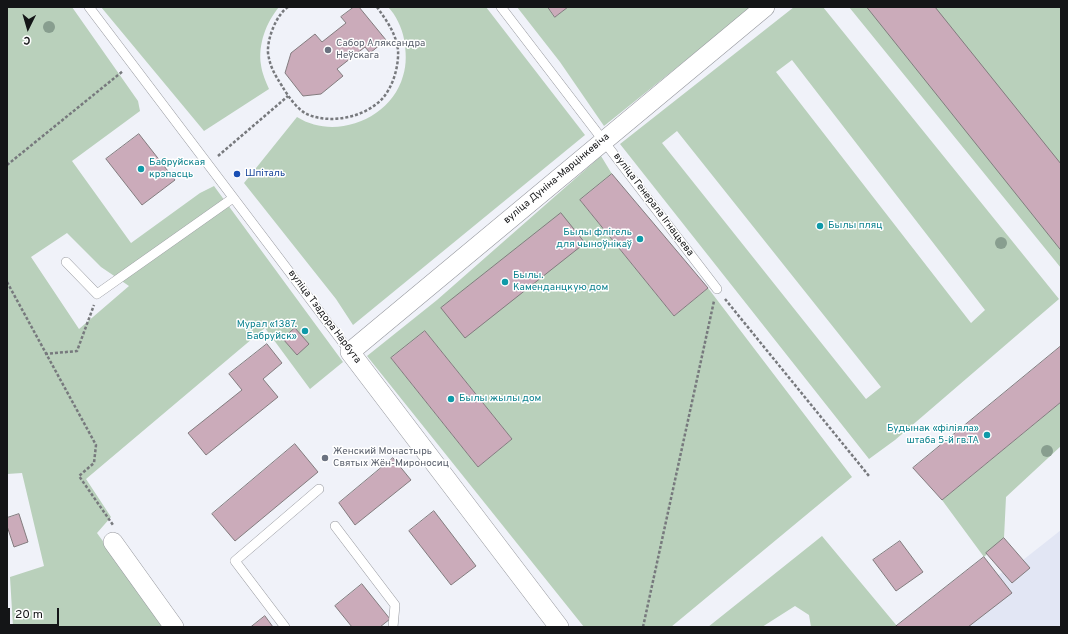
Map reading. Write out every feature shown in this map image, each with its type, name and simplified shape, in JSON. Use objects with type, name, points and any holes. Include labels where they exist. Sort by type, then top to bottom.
[{"type":"street","name":"вуліца Дуніна-Марцінкевіча","points":[[350,352],[765,7]]},
{"type":"street","name":"вуліца Тэадора Нарбута","points":[[350,352],[559,627]]},
{"type":"street","points":[[113,542],[174,627]]},
{"type":"lane","name":"вуліца Тэадора Нарбута","points":[[89,7],[350,352]]},
{"type":"lane","name":"вуліца Генерала Ігнацьева","points":[[501,7],[717,289]]},
{"type":"lane","points":[[66,262],[98,294],[234,198]]},
{"type":"lane","points":[[285,627],[235,561],[319,489]]},
{"type":"lane","points":[[336,526],[395,605],[393,627]]},
{"type":"path","points":[[288,7],[274,25],[268,49],[270,67],[288,96],[307,115],[328,120],[359,114],[382,98],[396,74],[398,50],[392,28],[376,7]]},
{"type":"path","points":[[7,165],[132,63]]},
{"type":"path","points":[[208,164],[288,96]]},
{"type":"path","points":[[7,282],[96,445],[94,463],[79,476],[115,528],[107,533],[113,542]]},
{"type":"path","points":[[717,289],[869,476]]},
{"type":"path","points":[[643,627],[717,289]]},
{"type":"path","points":[[45,354],[77,351],[98,294]]},
{"type":"shaded area","points":[[1061,530],[1061,627],[895,627],[984,557],[998,575],[1023,560]]},
{"type":"green space","points":[[7,7],[72,7],[138,101],[140,111],[72,161],[131,243],[200,193],[214,186],[343,362],[310,389],[265,328],[86,479],[111,517],[97,533],[165,627],[13,627],[10,577],[44,566],[22,473],[7,474]],"holes":[[[67,233],[101,267],[129,286],[79,329],[31,257]]]},
{"type":"green space","points":[[101,7],[279,7],[270,20],[264,34],[260,57],[264,77],[269,89],[204,131]]},
{"type":"green space","points":[[388,7],[486,7],[585,135],[353,325],[336,299],[244,183],[297,117],[312,124],[328,127],[344,126],[360,122],[387,104],[397,91],[403,76],[406,58],[402,30]]},
{"type":"green space","points":[[517,7],[548,7],[555,17],[568,7],[752,7],[604,126],[560,62]]},
{"type":"green space","points":[[794,7],[823,7],[1059,299],[895,440],[869,459],[620,144]],"holes":[[[792,60],[985,310],[971,323],[776,72]],[[677,131],[881,387],[866,399],[662,143]]]},
{"type":"green space","points":[[849,7],[1061,7],[1061,268]]},
{"type":"green space","points":[[601,156],[612,174],[580,200],[674,316],[708,288],[852,477],[671,627],[584,627],[367,356],[437,300]],"holes":[[[425,331],[512,439],[478,467],[391,358]]]},
{"type":"green space","points":[[1061,402],[1061,446],[1006,497],[1004,538],[984,557],[942,500]]},
{"type":"green space","points":[[822,536],[897,626],[811,627],[809,615],[795,606],[762,627],[708,627]]},
{"type":"building","name":"Сабор Аляксандра Неўскага","points":[[354,7],[359,7],[386,40],[370,53],[365,47],[337,69],[343,76],[321,94],[303,96],[285,73],[291,53],[315,34],[322,42],[346,23],[341,17]]},
{"type":"building","points":[[548,7],[568,7],[555,17]]},
{"type":"building","points":[[867,7],[935,7],[1061,164],[1061,250]]},
{"type":"building","points":[[139,134],[175,180],[142,205],[106,159]]},
{"type":"building","name":"Былы флігель для чыноўнікаў","points":[[612,174],[708,288],[674,316],[580,200]]},
{"type":"building","name":"Былы. Каменданцкую дом","points":[[561,213],[585,243],[465,338],[441,308]]},
{"type":"building","points":[[295,328],[309,344],[297,355],[283,339]]},
{"type":"building","name":"Былы жылы дом","points":[[425,331],[512,439],[478,467],[391,358]]},
{"type":"building","points":[[267,344],[282,363],[263,379],[278,397],[206,455],[188,433],[242,390],[229,374]]},
{"type":"building","name":"Будынак «філіяла» штаба 5-й гв.ТА","points":[[1061,346],[1061,402],[942,500],[913,468]]},
{"type":"building","points":[[295,444],[318,472],[235,541],[212,514]]},
{"type":"building","points":[[393,458],[411,480],[355,525],[339,503]]},
{"type":"building","points":[[434,511],[476,566],[451,585],[409,531]]},
{"type":"building","points":[[19,514],[28,542],[14,547],[7,526],[7,518]]},
{"type":"building","points":[[1004,538],[1030,568],[1012,583],[986,553]]},
{"type":"building","points":[[900,541],[923,572],[896,591],[873,560]]},
{"type":"building","points":[[984,557],[1012,593],[968,627],[895,627]]},
{"type":"building","points":[[362,584],[390,619],[380,627],[352,627],[335,606]]},
{"type":"building","points":[[265,616],[273,627],[251,627]]},
{"type":"place","name":"Сабор Аляксандра Неўскага","points":[[328,50]]},
{"type":"place","name":"Бабруйская крэпасць","points":[[141,169]]},
{"type":"place","name":"Шпіталь","points":[[237,174]]},
{"type":"place","name":"Былы пляц","points":[[820,226]]},
{"type":"place","name":"Былы флігель для чыноўнікаў","points":[[640,239]]},
{"type":"place","name":"Былы. Каменданцкую дом","points":[[505,282]]},
{"type":"place","name":"Мурал «1387. Бабруйск»","points":[[305,331]]},
{"type":"place","name":"Былы жылы дом","points":[[451,399]]},
{"type":"place","name":"Будынак «філіяла» штаба 5-й гв.ТА","points":[[987,435]]},
{"type":"place","name":"Женский Монастырь Святых Жён-Мироносиц","points":[[325,458]]}]
